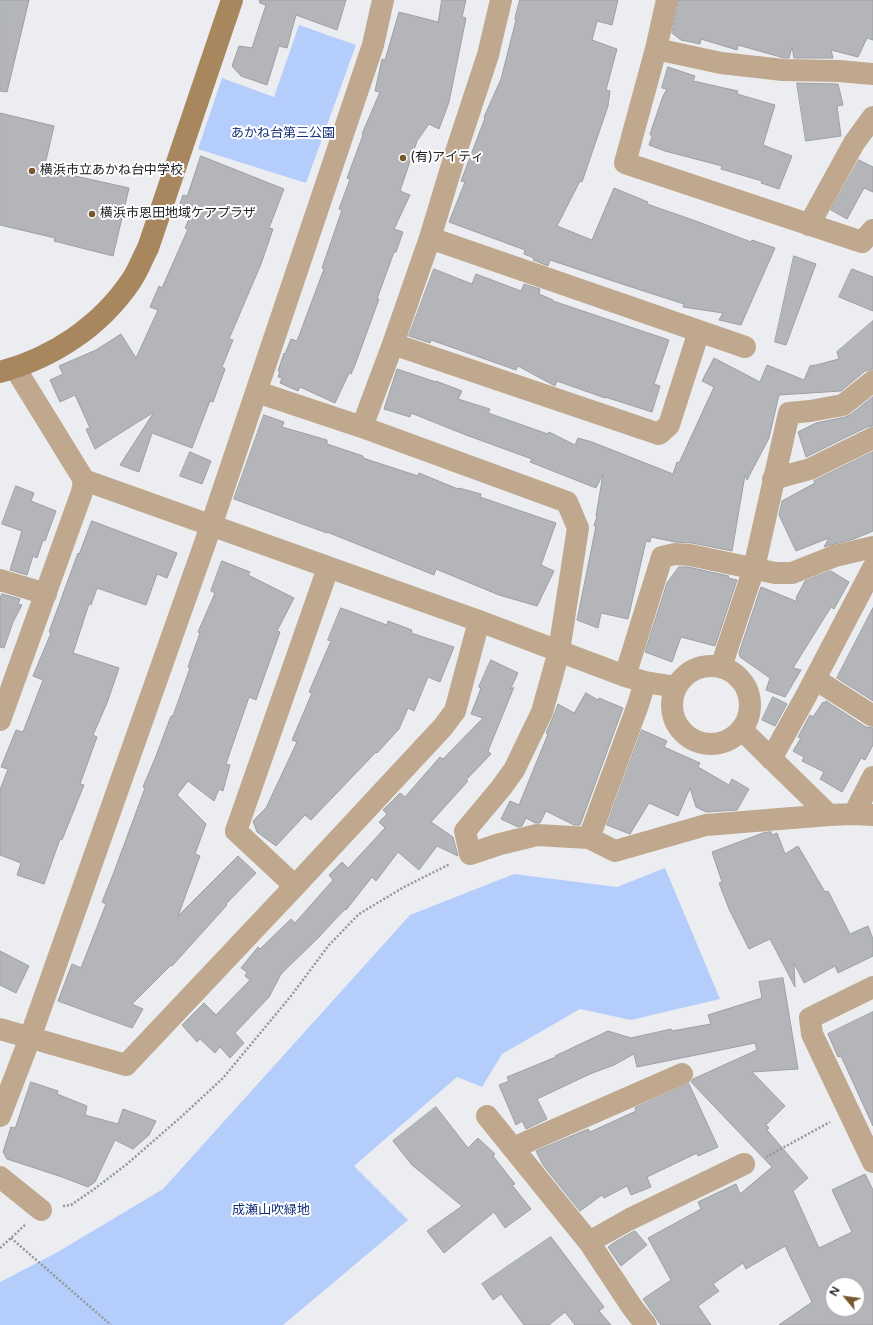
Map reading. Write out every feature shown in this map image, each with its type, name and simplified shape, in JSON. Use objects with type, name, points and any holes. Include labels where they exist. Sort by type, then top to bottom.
[{"type":"street","points":[[232,0],[148,248],[132,281],[108,309],[81,334],[45,356],[8,370],[84,480],[479,621],[635,679],[676,687]]},
{"type":"street","points":[[0,1116],[30,1038],[257,392],[373,45],[383,0]]},
{"type":"street","points":[[362,427],[430,238],[488,55],[501,0]]},
{"type":"street","points":[[667,0],[656,49],[625,163],[862,242],[873,230]]},
{"type":"street","points":[[656,49],[720,63],[783,70],[838,71],[873,74]]},
{"type":"street","points":[[809,225],[854,144],[873,117]]},
{"type":"street","points":[[430,238],[745,347]]},
{"type":"street","points":[[393,344],[659,434],[669,425],[699,331]]},
{"type":"street","points":[[721,667],[754,568],[789,413],[843,405],[873,382]]},
{"type":"street","points":[[257,392],[362,427],[567,502],[578,528],[559,651],[542,712],[514,770],[465,831],[470,854],[500,844],[537,835],[589,838],[615,851],[706,825],[829,815],[864,815],[873,777]]},
{"type":"street","points":[[773,479],[810,469],[873,438]]},
{"type":"street","points":[[0,720],[82,492],[84,480]]},
{"type":"street","points":[[589,838],[638,706],[635,679],[662,557],[675,554],[690,555],[775,573],[792,573],[835,556],[873,546]]},
{"type":"street","points":[[295,886],[236,831],[328,568]]},
{"type":"street","points":[[771,759],[873,568]]},
{"type":"street","points":[[0,580],[46,594]]},
{"type":"street","points":[[0,1029],[126,1065],[438,733],[455,711],[479,621]]},
{"type":"street","points":[[708,666],[721,667],[733,672],[742,681],[748,692],[750,705],[748,718],[742,730],[734,738],[723,743],[712,745],[700,743],[690,738],[681,731],[673,715],[672,698],[676,687],[684,676],[695,669],[708,666]]},
{"type":"street","points":[[815,679],[873,716]]},
{"type":"street","points":[[742,730],[829,815]]},
{"type":"street","points":[[873,987],[810,1018],[812,1034],[873,1162]]},
{"type":"street","points":[[513,1148],[682,1074]]},
{"type":"street","points":[[487,1116],[589,1242],[632,1307],[646,1325]]},
{"type":"street","points":[[589,1242],[630,1219],[744,1164]]},
{"type":"street","points":[[0,1177],[41,1210]]},
{"type":"path","points":[[0,1248],[41,1210],[71,1205],[97,1187],[127,1164],[223,1078],[291,996],[329,945],[359,914],[404,887],[470,854]]},
{"type":"path","points":[[744,1164],[751,1165],[802,1136],[849,1112]]},
{"type":"path","points":[[11,1238],[111,1325]]},
{"type":"green space","name":"あかね台第三公園","points":[[299,25],[356,45],[306,183],[198,149],[222,78],[274,97]]},
{"type":"green space","name":"成瀬山吹緑地","points":[[665,868],[720,999],[631,1020],[580,1009],[502,1054],[482,1087],[457,1077],[354,1166],[408,1220],[283,1325],[0,1325],[0,1282],[56,1253],[163,1189],[410,915],[514,874],[617,887]]},
{"type":"building","points":[[0,0],[29,0],[7,92],[0,91]]},
{"type":"building","points":[[260,0],[346,0],[337,30],[296,15],[287,48],[279,46],[267,85],[241,76],[232,66],[239,46],[252,48],[266,5],[260,3]]},
{"type":"building","points":[[442,0],[466,0],[462,17],[466,18],[449,102],[439,129],[429,124],[417,141],[400,191],[410,195],[394,229],[403,232],[377,299],[379,299],[355,365],[351,374],[349,373],[335,403],[300,387],[298,391],[280,383],[282,378],[278,377],[280,371],[278,371],[284,353],[285,354],[291,339],[297,341],[324,269],[322,268],[342,210],[339,209],[350,179],[347,178],[363,135],[362,134],[380,92],[375,91],[382,59],[385,60],[399,12],[438,22]]},
{"type":"building","points":[[520,0],[618,0],[612,25],[597,21],[592,40],[617,49],[606,90],[610,91],[608,106],[582,182],[580,181],[557,226],[592,240],[614,188],[648,202],[647,204],[751,242],[752,240],[775,248],[741,325],[719,320],[723,313],[683,307],[684,304],[550,260],[548,266],[533,260],[534,258],[524,254],[525,250],[449,222],[465,182],[461,181],[485,118],[484,117],[501,79]]},
{"type":"building","points":[[679,0],[873,0],[873,40],[867,38],[858,57],[831,50],[833,58],[794,58],[792,47],[789,58],[784,58],[738,45],[737,50],[701,39],[700,44],[681,40],[672,33]]},
{"type":"building","points":[[668,67],[695,76],[693,81],[738,91],[737,94],[775,105],[763,145],[792,156],[779,189],[761,183],[762,181],[721,169],[722,166],[665,151],[649,145],[652,137],[650,134],[663,96],[667,89],[662,88]]},
{"type":"building","points":[[797,83],[838,84],[843,105],[837,106],[841,136],[806,141]]},
{"type":"building","points":[[0,113],[54,126],[44,169],[129,188],[113,256],[54,241],[55,238],[0,225]]},
{"type":"building","points":[[201,156],[284,189],[269,228],[273,229],[261,264],[229,339],[233,340],[222,367],[225,369],[213,402],[210,401],[192,448],[152,433],[139,472],[120,465],[154,412],[95,449],[86,429],[90,428],[75,395],[60,402],[50,380],[63,374],[59,366],[96,350],[121,334],[136,358],[158,310],[150,307],[159,286],[162,288],[188,229],[185,228],[190,217],[177,212],[183,195],[187,196]]},
{"type":"building","points":[[859,160],[873,167],[873,192],[864,188],[847,219],[831,210]]},
{"type":"building","points":[[794,256],[816,264],[786,345],[775,342]]},
{"type":"building","points":[[434,269],[472,284],[476,274],[521,291],[524,284],[540,289],[539,294],[553,301],[669,340],[654,384],[660,386],[652,412],[605,398],[557,381],[555,386],[518,366],[516,370],[431,340],[430,343],[409,336]]},
{"type":"building","points":[[852,269],[873,277],[873,311],[839,297]]},
{"type":"building","points":[[873,321],[873,369],[865,371],[841,391],[779,395],[769,438],[747,480],[745,475],[732,551],[651,537],[650,542],[646,541],[628,619],[601,613],[598,628],[577,620],[596,526],[594,526],[597,516],[603,474],[596,488],[530,462],[532,459],[411,413],[410,417],[384,409],[397,369],[462,391],[458,399],[490,409],[488,413],[548,434],[549,432],[575,445],[578,438],[592,442],[673,474],[677,462],[679,463],[714,387],[702,381],[714,358],[760,382],[767,365],[804,380],[810,366],[839,359],[837,352]]},
{"type":"building","points":[[873,397],[873,426],[867,427],[806,457],[798,432],[816,423],[850,415]]},
{"type":"building","points":[[264,415],[284,422],[282,427],[327,440],[327,444],[363,456],[363,458],[418,476],[419,473],[458,489],[481,494],[480,497],[556,523],[541,565],[554,571],[537,606],[499,595],[436,569],[434,575],[327,532],[234,499]]},
{"type":"building","points":[[190,452],[211,461],[202,484],[180,476]]},
{"type":"building","points":[[873,452],[873,531],[854,539],[824,547],[829,538],[796,551],[779,515],[782,501],[815,483],[814,481]]},
{"type":"building","points":[[16,486],[34,493],[31,501],[56,511],[37,558],[33,556],[27,575],[10,570],[22,531],[2,524]]},
{"type":"building","points":[[92,521],[177,553],[167,578],[157,574],[146,605],[97,588],[91,605],[89,604],[73,653],[119,668],[107,703],[93,735],[97,737],[80,784],[84,785],[62,840],[60,839],[44,884],[17,875],[21,863],[0,855],[0,790],[8,769],[1,767],[16,730],[23,732],[43,680],[33,676],[51,633],[49,632],[78,553],[79,554]]},
{"type":"building","points":[[222,561],[250,572],[248,575],[294,598],[277,631],[280,632],[256,700],[249,697],[226,764],[230,765],[223,791],[219,789],[214,801],[188,781],[177,795],[206,824],[195,854],[200,856],[178,916],[238,856],[256,873],[226,904],[227,905],[172,966],[171,965],[132,1004],[143,1009],[132,1028],[58,1001],[72,964],[81,968],[106,904],[102,902],[145,788],[143,787],[171,716],[173,716],[190,668],[188,667],[200,633],[198,632],[215,593],[211,591]]},
{"type":"building","points":[[679,567],[688,567],[729,576],[728,578],[737,580],[715,646],[681,637],[672,662],[645,652],[667,583]]},
{"type":"building","points":[[831,571],[849,582],[834,609],[831,607],[793,668],[801,670],[785,697],[766,690],[770,678],[740,657],[739,653],[761,587],[798,602],[796,598],[805,581]]},
{"type":"building","points":[[2,594],[20,599],[18,604],[22,605],[13,622],[4,648],[0,647],[0,599]]},
{"type":"building","points":[[341,608],[387,625],[388,621],[412,630],[411,633],[454,647],[440,682],[428,677],[414,711],[408,708],[399,729],[311,820],[305,815],[276,846],[257,832],[253,821],[266,808],[297,742],[292,740],[312,693],[309,692],[331,641],[328,640]]},
{"type":"building","points":[[873,608],[873,701],[837,678]]},
{"type":"building","points":[[491,660],[518,673],[510,690],[514,687],[488,751],[491,754],[466,780],[468,781],[431,822],[453,837],[458,856],[437,846],[419,870],[398,852],[376,881],[372,877],[346,910],[345,909],[281,974],[269,997],[235,1033],[244,1043],[230,1058],[220,1047],[215,1053],[200,1039],[197,1042],[182,1025],[204,1003],[216,1015],[250,980],[245,976],[247,972],[241,968],[258,947],[260,949],[291,919],[295,923],[333,880],[329,875],[342,862],[348,868],[385,828],[379,822],[387,814],[383,810],[400,793],[405,797],[440,757],[443,759],[483,718],[471,714],[481,688],[479,687]]},
{"type":"building","points":[[586,693],[598,700],[599,698],[623,708],[580,825],[574,825],[546,811],[540,823],[535,823],[526,818],[522,826],[518,827],[501,819],[510,801],[519,805],[548,734],[546,733],[558,704],[574,713]]},
{"type":"building","points":[[773,697],[787,704],[775,726],[762,720]]},
{"type":"building","points":[[826,701],[866,727],[873,728],[873,745],[865,760],[861,758],[842,792],[820,779],[824,772],[802,761],[804,757],[793,751],[801,738],[798,737],[810,715],[813,717],[823,702],[825,703]]},
{"type":"building","points":[[642,730],[667,741],[664,747],[700,763],[698,767],[729,785],[732,779],[749,789],[737,810],[706,812],[696,807],[690,788],[678,816],[649,803],[630,834],[607,825]]},
{"type":"building","points":[[771,832],[772,835],[777,833],[785,854],[798,846],[825,892],[828,891],[850,934],[868,926],[873,939],[873,956],[838,973],[835,966],[804,983],[794,963],[795,987],[770,939],[749,949],[729,909],[719,883],[722,882],[712,852],[763,833]]},
{"type":"building","points":[[0,951],[29,966],[16,993],[0,985]]},
{"type":"building","points":[[783,978],[798,1069],[752,1072],[785,1106],[766,1125],[769,1128],[767,1130],[808,1178],[793,1191],[819,1248],[852,1232],[832,1190],[865,1174],[873,1190],[873,1325],[779,1325],[812,1302],[785,1246],[746,1269],[743,1263],[713,1284],[719,1291],[698,1306],[711,1325],[661,1325],[643,1299],[671,1280],[648,1238],[701,1209],[698,1202],[736,1184],[740,1194],[772,1167],[691,1082],[693,1079],[757,1050],[755,1043],[637,1067],[634,1054],[614,1065],[590,1074],[537,1099],[547,1119],[526,1129],[522,1121],[516,1125],[499,1085],[509,1081],[507,1077],[556,1057],[555,1056],[608,1031],[631,1038],[671,1029],[672,1031],[711,1024],[708,1015],[762,998],[759,982]]},
{"type":"building","points":[[873,1012],[873,1126],[841,1056],[838,1057],[828,1034]]},
{"type":"building","points":[[31,1082],[58,1091],[57,1094],[87,1106],[85,1115],[118,1124],[123,1109],[156,1121],[149,1135],[133,1149],[115,1140],[95,1182],[88,1187],[7,1159],[3,1152],[11,1127],[15,1128]]},
{"type":"building","points":[[689,1084],[718,1147],[698,1156],[697,1153],[647,1177],[651,1187],[631,1195],[627,1186],[604,1198],[602,1195],[580,1211],[543,1165],[536,1151],[588,1129],[590,1132],[636,1111],[635,1108]]},
{"type":"building","points":[[436,1107],[468,1148],[478,1138],[495,1154],[493,1156],[515,1184],[512,1185],[531,1209],[505,1228],[494,1212],[444,1253],[427,1231],[462,1206],[412,1165],[393,1141]]},
{"type":"building","points":[[635,1231],[647,1245],[621,1266],[608,1247]]},
{"type":"building","points":[[551,1237],[604,1307],[599,1311],[611,1325],[575,1325],[565,1312],[549,1325],[524,1325],[501,1294],[493,1300],[482,1284]]},
{"type":"place","name":"(有)アイティ","points":[[403,158]]},
{"type":"place","name":"横浜市立あかね台中学校","points":[[32,171]]},
{"type":"place","name":"横浜市恩田地域ケアプラザ","points":[[92,214]]}]
